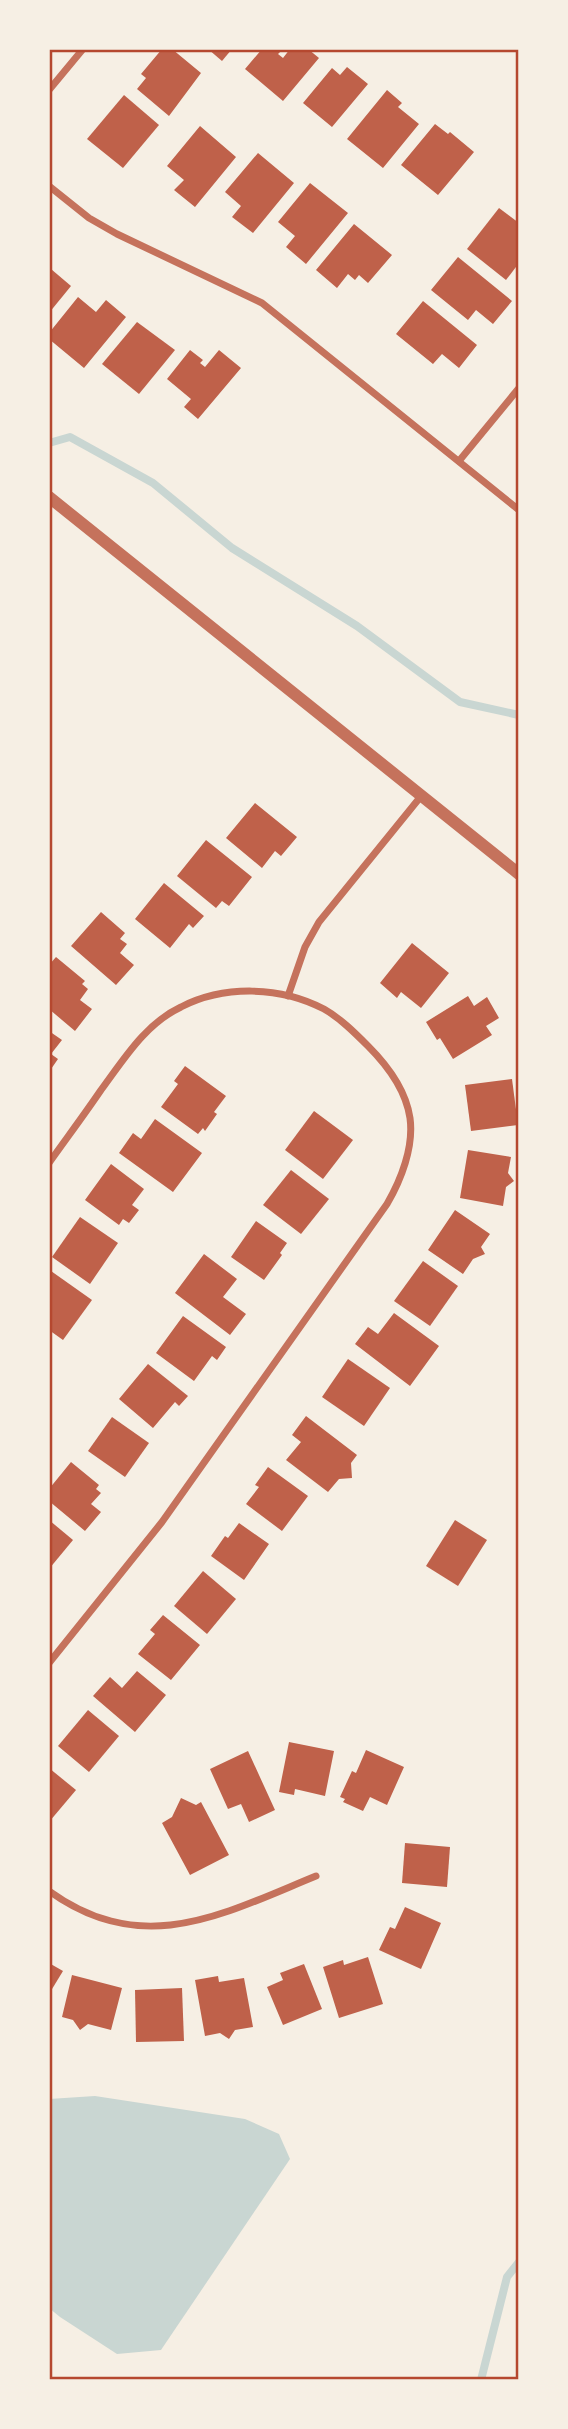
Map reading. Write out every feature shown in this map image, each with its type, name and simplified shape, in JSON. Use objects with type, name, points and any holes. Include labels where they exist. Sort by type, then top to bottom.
[{"type":"street","points":[[49,90],[83,49]]},
{"type":"street","points":[[49,186],[89,218],[117,234],[262,303],[519,510]]},
{"type":"street","points":[[459,461],[519,388]]},
{"type":"street","points":[[49,497],[519,874]]},
{"type":"street","points":[[288,996],[305,947],[319,922],[422,796]]},
{"type":"street","points":[[49,1163],[131,1049],[161,1019],[186,1004],[226,992],[251,991],[288,996],[335,1016],[377,1055],[391,1073],[411,1119],[408,1150],[400,1180],[387,1204],[162,1522],[49,1663]]},
{"type":"street","points":[[49,1891],[72,1906],[107,1920],[132,1926],[170,1926],[215,1918],[316,1876]]},
{"type":"shaded area","points":[[95,2096],[245,2119],[279,2134],[290,2159],[161,2350],[117,2354],[49,2308],[49,2099]]},
{"type":"building","points":[[162,49],[172,49],[201,73],[169,116],[137,89],[146,78],[141,74]]},
{"type":"building","points":[[208,49],[232,49],[222,61]]},
{"type":"building","points":[[262,49],[278,49],[281,51],[278,54],[283,58],[290,49],[308,49],[319,58],[283,101],[245,69]]},
{"type":"building","points":[[347,67],[368,84],[332,127],[303,103],[332,68],[340,75]]},
{"type":"building","points":[[387,90],[402,103],[398,107],[419,124],[383,168],[347,139]]},
{"type":"building","points":[[124,95],[159,125],[123,168],[87,139]]},
{"type":"building","points":[[435,124],[448,134],[450,132],[474,152],[438,195],[401,165]]},
{"type":"building","points":[[200,126],[236,157],[195,207],[174,190],[184,180],[167,166]]},
{"type":"building","points":[[258,153],[294,183],[253,233],[232,217],[241,206],[225,192]]},
{"type":"building","points":[[310,183],[348,213],[306,264],[286,247],[295,236],[278,222]]},
{"type":"building","points":[[499,208],[519,223],[519,263],[506,280],[467,249]]},
{"type":"building","points":[[354,224],[392,255],[368,283],[359,275],[355,280],[348,274],[337,288],[316,270]]},
{"type":"building","points":[[458,257],[512,301],[493,324],[476,310],[468,320],[431,290]]},
{"type":"building","points":[[51,269],[71,286],[49,313],[49,271]]},
{"type":"building","points":[[78,297],[96,312],[106,300],[126,317],[84,368],[49,339],[49,333]]},
{"type":"building","points":[[423,301],[477,345],[459,368],[442,354],[433,364],[396,334]]},
{"type":"building","points":[[137,322],[175,350],[139,394],[102,364]]},
{"type":"building","points":[[190,350],[203,360],[200,363],[205,367],[219,350],[241,368],[198,419],[184,407],[191,399],[167,379]]},
{"type":"building","points":[[255,803],[297,837],[281,856],[275,851],[262,868],[226,838]]},
{"type":"building","points":[[206,840],[252,877],[229,906],[222,901],[216,908],[177,876]]},
{"type":"building","points":[[164,883],[204,916],[193,928],[189,924],[170,948],[135,919]]},
{"type":"building","points":[[101,912],[125,933],[120,939],[127,944],[120,953],[134,965],[116,985],[71,946]]},
{"type":"building","points":[[412,943],[449,973],[421,1008],[401,992],[397,998],[380,983]]},
{"type":"building","points":[[56,957],[85,981],[82,984],[88,989],[80,1000],[92,1009],[75,1031],[49,1009],[49,965]]},
{"type":"building","points":[[468,996],[474,1006],[487,997],[499,1018],[486,1026],[492,1035],[453,1059],[426,1022]]},
{"type":"building","points":[[49,1031],[62,1040],[51,1054],[58,1059],[49,1072]]},
{"type":"building","points":[[185,1066],[226,1096],[205,1131],[203,1128],[198,1134],[161,1107],[178,1084],[174,1081]]},
{"type":"building","points":[[512,1079],[518,1125],[471,1131],[465,1085]]},
{"type":"building","points":[[314,1111],[353,1140],[323,1179],[285,1150]]},
{"type":"building","points":[[155,1119],[202,1153],[173,1192],[119,1153],[133,1133],[141,1139]]},
{"type":"building","points":[[468,1150],[511,1157],[508,1173],[514,1181],[506,1187],[503,1206],[460,1198]]},
{"type":"building","points":[[111,1164],[144,1189],[132,1205],[139,1210],[129,1223],[123,1219],[119,1225],[85,1200]]},
{"type":"building","points":[[291,1170],[329,1199],[301,1234],[263,1205]]},
{"type":"building","points":[[455,1210],[490,1234],[481,1247],[485,1254],[473,1259],[463,1274],[428,1250]]},
{"type":"building","points":[[80,1217],[118,1243],[90,1284],[52,1257]]},
{"type":"building","points":[[256,1221],[287,1243],[264,1280],[231,1257]]},
{"type":"building","points":[[204,1254],[237,1279],[223,1297],[246,1314],[230,1335],[175,1293]]},
{"type":"building","points":[[423,1261],[458,1286],[430,1326],[394,1301]]},
{"type":"building","points":[[51,1271],[92,1300],[63,1340],[49,1330]]},
{"type":"building","points":[[394,1313],[439,1346],[410,1386],[355,1344],[368,1327],[378,1334]]},
{"type":"building","points":[[183,1316],[226,1347],[217,1360],[212,1356],[194,1381],[156,1353]]},
{"type":"building","points":[[348,1359],[390,1388],[364,1426],[322,1397]]},
{"type":"building","points":[[148,1364],[188,1396],[179,1406],[175,1402],[153,1428],[119,1399]]},
{"type":"building","points":[[306,1416],[357,1455],[351,1463],[352,1478],[339,1479],[328,1492],[286,1460],[301,1442],[292,1435]]},
{"type":"building","points":[[112,1417],[149,1443],[125,1477],[88,1451]]},
{"type":"building","points":[[71,1462],[99,1485],[96,1489],[101,1493],[91,1504],[101,1512],[85,1531],[49,1501],[49,1489]]},
{"type":"building","points":[[268,1467],[308,1496],[282,1531],[246,1504],[259,1487],[255,1485]]},
{"type":"building","points":[[49,1520],[73,1540],[49,1569]]},
{"type":"building","points":[[455,1520],[487,1540],[458,1586],[426,1566]]},
{"type":"building","points":[[239,1523],[269,1544],[244,1580],[211,1556],[225,1536],[228,1538]]},
{"type":"building","points":[[203,1571],[236,1599],[207,1634],[174,1606]]},
{"type":"building","points":[[163,1615],[200,1645],[171,1680],[138,1654],[155,1634],[150,1630]]},
{"type":"building","points":[[137,1671],[166,1695],[135,1732],[93,1696],[110,1677],[122,1688]]},
{"type":"building","points":[[88,1710],[119,1736],[89,1772],[58,1746]]},
{"type":"building","points":[[289,1742],[334,1751],[325,1796],[295,1789],[294,1795],[279,1792]]},
{"type":"building","points":[[366,1750],[404,1767],[387,1805],[370,1797],[363,1811],[343,1802],[345,1799],[340,1797],[352,1771],[356,1773]]},
{"type":"building","points":[[248,1751],[275,1810],[249,1822],[241,1804],[228,1809],[210,1769]]},
{"type":"building","points":[[49,1768],[76,1790],[49,1822]]},
{"type":"building","points":[[181,1798],[196,1805],[201,1802],[229,1855],[190,1875],[162,1823],[172,1817]]},
{"type":"building","points":[[405,1843],[450,1847],[447,1887],[402,1883]]},
{"type":"building","points":[[405,1907],[441,1923],[421,1969],[379,1950],[390,1927],[395,1929]]},
{"type":"building","points":[[368,1957],[383,2004],[339,2018],[323,1967],[343,1960],[344,1965]]},
{"type":"building","points":[[49,1963],[63,1971],[49,1994]]},
{"type":"building","points":[[304,1964],[322,2009],[283,2025],[267,1987],[283,1980],[280,1973]]},
{"type":"building","points":[[72,1975],[122,1988],[111,2030],[88,2024],[80,2030],[73,2020],[62,2017]]},
{"type":"building","points":[[218,1976],[219,1982],[244,1978],[253,2027],[235,2030],[229,2039],[220,2033],[205,2036],[195,1980]]},
{"type":"building","points":[[182,1988],[184,2041],[136,2042],[135,1990]]},
{"type":"waterway","points":[[49,443],[70,437],[153,483],[232,548],[357,626],[460,702],[519,715]]},
{"type":"waterway","points":[[481,2380],[507,2277],[519,2262]]}]
